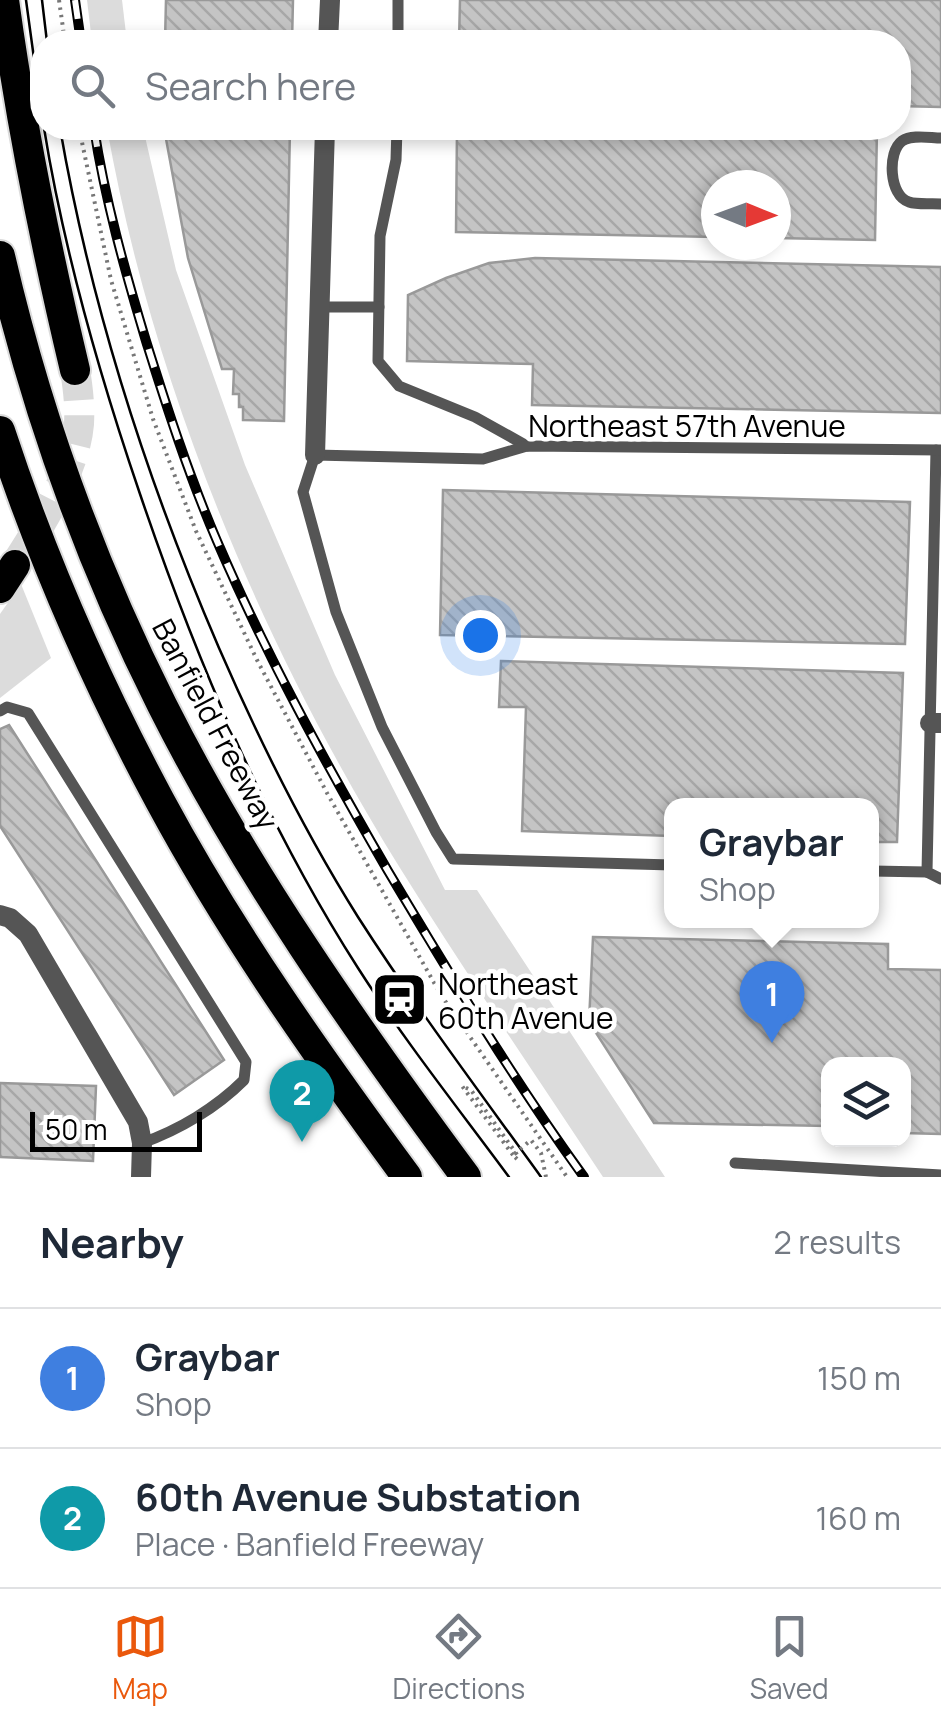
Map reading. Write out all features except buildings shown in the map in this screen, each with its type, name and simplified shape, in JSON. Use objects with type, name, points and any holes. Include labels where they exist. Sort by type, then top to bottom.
[{"type":"highway","points":[[4,0],[29,161],[75,370]]},
{"type":"highway","name":"Banfield Freeway","points":[[0,256],[24,351],[63,474],[99,568],[162,706],[287,922],[466,1177]]},
{"type":"highway","points":[[0,431],[82,647],[162,804],[257,962],[407,1177]]},
{"type":"street","points":[[329,30],[330,0]]},
{"type":"street","points":[[314,455],[325,140]]},
{"type":"street","points":[[0,916],[10,918],[28,934],[138,1122],[141,1177]]},
{"type":"lane","points":[[398,0],[398,30]]},
{"type":"lane","points":[[911,138],[941,138]]},
{"type":"lane","points":[[397,140],[380,236],[378,361],[399,386],[475,417],[527,446]]},
{"type":"lane","points":[[906,140],[894,153],[893,186],[909,202],[941,204]]},
{"type":"lane","points":[[320,307],[379,307]]},
{"type":"lane","name":"Northeast 57th Avenue","points":[[314,455],[483,459],[527,446],[938,450]]},
{"type":"lane","points":[[926,872],[935,723],[938,450]]},
{"type":"lane","points":[[314,455],[303,492],[336,612],[382,727],[453,858],[664,865]]},
{"type":"lane","points":[[0,711],[6,707],[28,713],[246,1062],[244,1080],[228,1096],[168,1134],[142,1143]]},
{"type":"lane","points":[[879,871],[926,872],[941,879]]},
{"type":"lane","points":[[734,1163],[941,1175]]},
{"type":"path","points":[[59,0],[64,30]]},
{"type":"path","points":[[82,140],[111,280],[153,419],[204,547],[257,660],[327,793],[441,995],[567,1177]]},
{"type":"path","points":[[467,1093],[515,1157],[532,1140],[541,1153],[546,1177]]},
{"type":"shaded area","points":[[87,0],[122,0],[126,30],[91,30]]},
{"type":"shaded area","points":[[109,140],[146,140],[176,270],[245,465],[335,675],[445,890],[477,890],[665,1177],[603,1177],[400,868],[349,783],[258,604],[219,511],[183,417],[127,225]]},
{"type":"shaded area","points":[[21,584],[51,658],[0,698],[0,614]]},
{"type":"tunnel","points":[[15,565],[55,498],[71,460],[79,424],[75,370]]},
{"type":"tram line","points":[[26,0],[30,30]]},
{"type":"tram line","points":[[42,0],[46,30]]},
{"type":"tram line","points":[[46,140],[72,267],[111,404],[184,617],[235,738],[292,855],[358,968],[509,1177]]},
{"type":"tram line","points":[[62,140],[88,261],[124,392],[168,521],[234,682],[338,885],[425,1016],[541,1177]]},
{"type":"railway","points":[[75,0],[79,30]]},
{"type":"railway","points":[[96,140],[116,235],[146,341],[188,467],[236,584],[298,709],[388,871],[507,1065],[584,1177]]},
{"type":"place","name":"Northeast 60th Avenue","points":[[399,1000]]},
{"type":"place","name":"Graybar","points":[[772,1043]]},
{"type":"place","name":"60th Avenue Substation","points":[[302,1142]]}]
